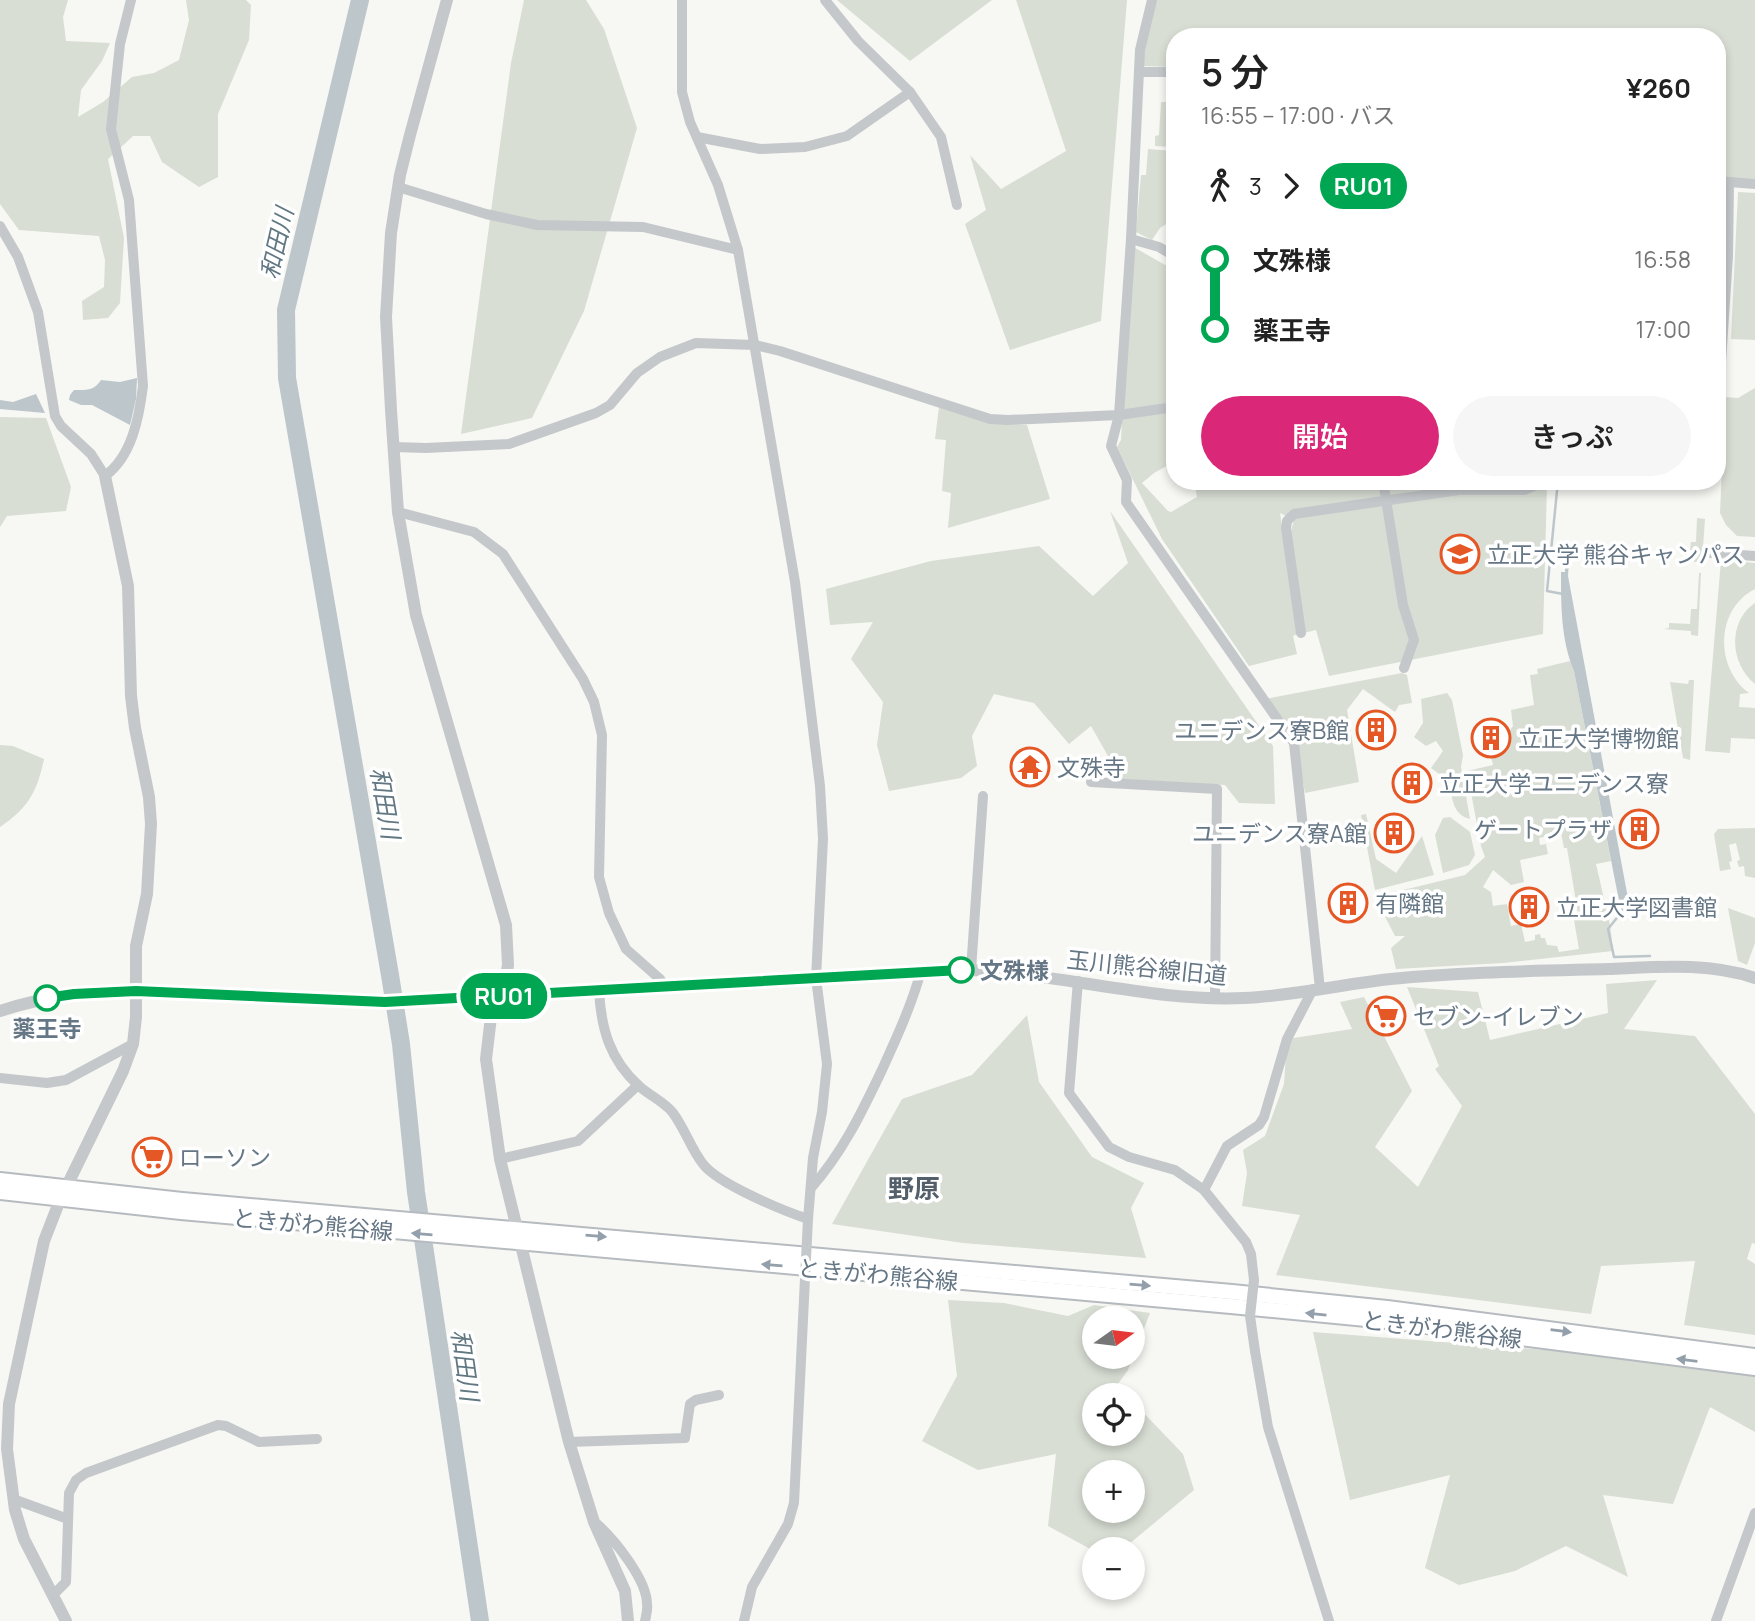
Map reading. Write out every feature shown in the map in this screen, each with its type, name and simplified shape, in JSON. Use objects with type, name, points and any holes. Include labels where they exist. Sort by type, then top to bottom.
[{"type":"main road","name":"ときがわ熊谷線","points":[[0,1180],[63,1194]]},
{"type":"main road","name":"ときがわ熊谷線","points":[[0,1192],[63,1194],[456,1230],[1374,1320],[1755,1368]]},
{"type":"main road","name":"ときがわ熊谷線","points":[[517,1236],[1271,1296],[1387,1308],[1755,1356]]},
{"type":"street","points":[[105,476],[121,460],[134,431],[140,411],[142,386],[129,200],[111,129],[120,44],[131,0]]},
{"type":"street","points":[[447,0],[410,135],[391,233],[386,317],[398,512],[416,615],[506,925],[508,965],[502,996],[491,1017],[486,1059],[499,1159],[569,1442],[594,1522],[625,1591],[628,1621]]},
{"type":"street","points":[[682,0],[682,92],[690,122],[718,185],[738,250],[795,582],[820,786],[823,839],[816,978],[827,1064],[810,1188],[794,1503],[788,1524],[752,1587],[744,1621]]},
{"type":"street","points":[[825,0],[858,41],[910,92],[941,137],[957,205]]},
{"type":"street","points":[[1152,0],[1140,50],[1119,415],[1111,446],[1127,480],[1126,502],[1294,743],[1316,989],[1287,1039],[1264,1117],[1259,1125],[1227,1146],[1204,1190]]},
{"type":"street","points":[[1140,72],[1166,72]]},
{"type":"street","points":[[697,137],[760,149],[805,147],[847,136],[910,92]]},
{"type":"street","points":[[1726,182],[1755,184]]},
{"type":"street","points":[[1726,218],[1730,182]]},
{"type":"street","points":[[398,187],[486,214],[537,225],[643,227],[738,250]]},
{"type":"street","points":[[0,226],[18,257],[38,312],[55,416],[61,426],[91,454],[105,476],[128,586],[131,696],[149,797],[151,824],[147,894],[136,946],[133,1044],[44,1241],[9,1404],[8,1495],[24,1539],[66,1621]]},
{"type":"street","points":[[1131,239],[1166,251]]},
{"type":"street","points":[[394,447],[509,444],[596,413],[610,405],[638,373],[660,357],[684,347],[708,342],[755,345],[780,351],[990,419],[1119,415],[1166,408]]},
{"type":"street","points":[[1383,490],[1404,605],[1414,640],[1404,668]]},
{"type":"street","points":[[1301,633],[1286,528],[1287,521],[1294,514],[1459,490],[1524,490]]},
{"type":"street","points":[[398,512],[474,532],[503,554],[583,679],[594,702],[603,735],[599,877],[609,913],[625,949],[660,979],[665,987]]},
{"type":"street","points":[[1711,553],[1755,556]]},
{"type":"street","points":[[1091,782],[1216,789],[1215,998]]},
{"type":"street","points":[[971,970],[983,796]]},
{"type":"street","name":"玉川熊谷線旧道","points":[[136,991],[385,1002],[971,970],[1021,973],[1170,995],[1245,998],[1391,979],[1672,967],[1711,968],[1755,978]]},
{"type":"street","points":[[810,1188],[830,1167],[856,1124],[914,999],[921,971]]},
{"type":"street","points":[[1078,982],[1069,1093],[1109,1147],[1129,1157],[1175,1170],[1204,1190],[1247,1242],[1254,1280],[1251,1316],[1268,1427],[1328,1621]]},
{"type":"street","points":[[599,990],[601,1019],[614,1057],[638,1085],[673,1112],[705,1167],[737,1188],[778,1209],[808,1219]]},
{"type":"street","points":[[0,1011],[45,998],[136,991]]},
{"type":"street","points":[[0,1078],[47,1083],[65,1080],[133,1044]]},
{"type":"street","points":[[499,1159],[578,1141],[638,1085]]},
{"type":"street","points":[[569,1442],[685,1438],[690,1404],[719,1395]]},
{"type":"street","points":[[53,1595],[66,1582],[69,1493],[76,1480],[86,1473],[218,1425],[260,1442],[317,1439]]},
{"type":"street","points":[[8,1495],[68,1519]]},
{"type":"street","points":[[1716,1621],[1755,1513]]},
{"type":"street","points":[[594,1522],[610,1535],[643,1587],[648,1603],[645,1621]]},
{"type":"shaded area","points":[[0,0],[68,0],[63,17],[66,41],[110,43],[102,61],[81,90],[78,117],[103,102],[132,77],[154,73],[179,60],[189,20],[186,0],[246,0],[251,5],[249,40],[218,114],[218,177],[199,187],[162,162],[150,136],[133,136],[108,159],[124,238],[120,303],[108,318],[83,320],[82,301],[104,287],[105,260],[99,236],[19,230],[0,204]]},
{"type":"shaded area","points":[[524,0],[586,0],[604,29],[637,128],[584,311],[532,418],[461,434],[511,63]]},
{"type":"shaded area","points":[[837,0],[992,0],[910,61]]},
{"type":"shaded area","points":[[1016,0],[1127,0],[1101,321],[1010,350],[965,224],[986,210],[970,155],[1001,189],[1066,151]]},
{"type":"shaded area","points":[[1154,0],[1755,0],[1755,181],[1726,179],[1726,28],[1166,28],[1166,67],[1142,66],[1142,49]]},
{"type":"shaded area","points":[[1161,102],[1166,102],[1166,147],[1155,146],[1155,136],[1159,135]]},
{"type":"shaded area","points":[[1148,149],[1166,150],[1166,224],[1152,240],[1136,232],[1141,175],[1146,175]]},
{"type":"shaded area","points":[[1738,192],[1755,193],[1755,340],[1731,339]]},
{"type":"shaded area","points":[[1130,245],[1166,265],[1166,466],[1142,483],[1168,511],[1171,512],[1197,497],[1196,490],[1547,490],[1543,634],[1329,676],[1316,630],[1304,633],[1290,535],[1294,520],[1280,513],[1297,634],[1293,636],[1297,654],[1249,666],[1162,539],[1117,447],[1121,440]]},
{"type":"shaded area","points":[[137,378],[136,399],[130,425],[92,405],[81,405],[69,400],[74,390],[93,388],[101,380],[120,382]]},
{"type":"shaded area","points":[[1755,388],[1755,537],[1737,536],[1726,525],[1720,513],[1721,490],[1726,490],[1726,397],[1738,398]]},
{"type":"shaded area","points":[[36,394],[45,413],[0,409],[0,400],[13,402]]},
{"type":"shaded area","points":[[939,407],[987,423],[1027,425],[1050,499],[948,528],[951,493],[942,491],[946,440],[935,439]]},
{"type":"shaded area","points":[[0,417],[46,418],[71,487],[66,511],[7,516],[0,527]]},
{"type":"shaded area","points":[[1110,511],[1273,746],[1275,804],[1239,803],[1225,785],[1121,779],[1091,726],[1069,744],[1034,703],[994,694],[972,736],[977,766],[961,778],[889,791],[877,745],[883,702],[851,659],[873,622],[830,625],[826,589],[931,561],[1039,546],[1093,596],[1128,563]]},
{"type":"shaded area","points":[[1697,518],[1705,519],[1702,562],[1694,562],[1694,551],[1690,550],[1691,542],[1696,542]]},
{"type":"shaded area","points":[[1566,546],[1570,546],[1568,576],[1630,909],[1621,911],[1574,671],[1564,635],[1561,572],[1565,572]]},
{"type":"shaded area","points":[[1721,560],[1755,563],[1755,589],[1742,598],[1732,610],[1724,639],[1730,669],[1749,693],[1740,694],[1739,707],[1755,708],[1755,739],[1731,738],[1730,753],[1705,751]]},
{"type":"shaded area","points":[[1699,573],[1698,636],[1691,635],[1691,631],[1664,629],[1669,628],[1669,623],[1690,624],[1691,609],[1697,609]]},
{"type":"shaded area","points":[[1755,603],[1755,684],[1741,666],[1735,643],[1740,621]]},
{"type":"shaded area","points":[[1570,661],[1574,671],[1611,861],[1596,864],[1613,951],[1503,963],[1396,969],[1391,948],[1405,936],[1395,936],[1378,898],[1465,875],[1485,857],[1467,771],[1493,765],[1491,757],[1497,756],[1497,749],[1513,726],[1511,710],[1534,705],[1530,675],[1538,674],[1537,669]],"holes":[[[1561,833],[1564,848],[1567,848],[1579,919],[1574,920],[1579,949],[1559,952],[1557,946],[1547,945],[1540,934],[1535,935],[1535,940],[1525,942],[1521,924],[1511,926],[1507,904],[1493,906],[1491,892],[1483,887],[1493,870],[1511,885],[1524,882],[1520,860],[1548,854],[1546,844],[1540,845],[1539,838]]]},
{"type":"shaded area","points":[[1402,673],[1407,675],[1412,703],[1399,705],[1395,712],[1363,689],[1347,710],[1359,782],[1305,793],[1297,746],[1265,699]]},
{"type":"shaded area","points":[[1689,680],[1694,680],[1690,760],[1683,758],[1670,682],[1688,684]]},
{"type":"shaded area","points":[[1447,693],[1452,700],[1463,755],[1461,767],[1470,819],[1456,809],[1449,781],[1431,768],[1443,751],[1436,741],[1426,746],[1414,737],[1423,723],[1421,699]]},
{"type":"shaded area","points":[[0,745],[13,746],[44,759],[30,798],[18,813],[0,827]]},
{"type":"shaded area","points":[[1366,814],[1376,859],[1396,873],[1422,836],[1434,875],[1375,890],[1361,815]]},
{"type":"shaded area","points":[[1450,817],[1470,832],[1475,855],[1469,865],[1443,873],[1435,835],[1443,818]]},
{"type":"shaded area","points":[[1755,828],[1755,878],[1745,876],[1744,866],[1739,867],[1736,843],[1729,845],[1731,869],[1720,871],[1714,834],[1718,829]]},
{"type":"shaded area","points":[[1728,908],[1755,918],[1755,943],[1747,965],[1738,961]]},
{"type":"shaded area","points":[[1657,980],[1624,1029],[1695,1036],[1755,1114],[1755,1244],[1752,1243],[1747,1259],[1755,1264],[1755,1335],[1684,1325],[1695,1261],[1601,1266],[1591,1314],[1276,1275],[1300,1215],[1242,1206],[1247,1173],[1243,1150],[1265,1136],[1284,1084],[1287,1039],[1352,1029],[1340,1002],[1364,997],[1412,1091],[1375,1147],[1418,1187],[1462,1106],[1435,1069],[1439,1066],[1407,987],[1478,992],[1490,1040],[1608,1013],[1606,984]]},
{"type":"shaded area","points":[[1027,1015],[1039,1082],[1092,1157],[1144,1183],[1131,1208],[1146,1258],[963,1243],[832,1224],[902,1099],[972,1075]]},
{"type":"shaded area","points":[[948,1300],[1004,1303],[1068,1316],[1082,1310],[1082,1369],[1128,1369],[1119,1383],[1082,1383],[1082,1446],[1145,1446],[1145,1414],[1183,1454],[1194,1490],[1137,1537],[1082,1537],[1082,1544],[1048,1526],[1056,1454],[978,1470],[922,1441],[957,1376]]},
{"type":"shaded area","points":[[1145,1312],[1150,1313],[1145,1326]]},
{"type":"shaded area","points":[[1313,1332],[1599,1354],[1755,1374],[1755,1432],[1710,1407],[1673,1504],[1603,1495],[1628,1577],[1566,1546],[1515,1571],[1459,1585],[1425,1568],[1450,1475],[1350,1500]]},
{"type":"waterway","name":"和田川","points":[[360,0],[286,310],[287,378],[401,1044],[416,1192],[480,1621]]},
{"type":"waterway","points":[[1557,490],[1547,591],[1563,594]]},
{"type":"waterway","points":[[1624,909],[1608,929],[1614,957],[1650,956]]},
{"type":"bus line","name":"RU01","points":[[47,998],[136,991],[385,1002],[961,970]]},
{"type":"place","name":"立正大学 熊谷キャンパス","points":[[1460,554]]},
{"type":"place","name":"ユニデンス寮B館","points":[[1376,730]]},
{"type":"place","name":"立正大学博物館","points":[[1491,738]]},
{"type":"place","name":"文殊寺","points":[[1030,767]]},
{"type":"place","name":"立正大学ユニデンス寮","points":[[1412,783]]},
{"type":"place","name":"ゲートプラザ","points":[[1639,829]]},
{"type":"place","name":"ユニデンス寮A館","points":[[1394,833]]},
{"type":"place","name":"有隣館","points":[[1348,903]]},
{"type":"place","name":"立正大学図書館","points":[[1529,907]]},
{"type":"place","name":"文殊様","points":[[961,970]]},
{"type":"place","name":"薬王寺","points":[[47,998]]},
{"type":"place","name":"セブン-イレブン","points":[[1386,1016]]},
{"type":"place","name":"ローソン","points":[[152,1157]]},
{"type":"district","name":"野原","points":[[914,1188]]}]
